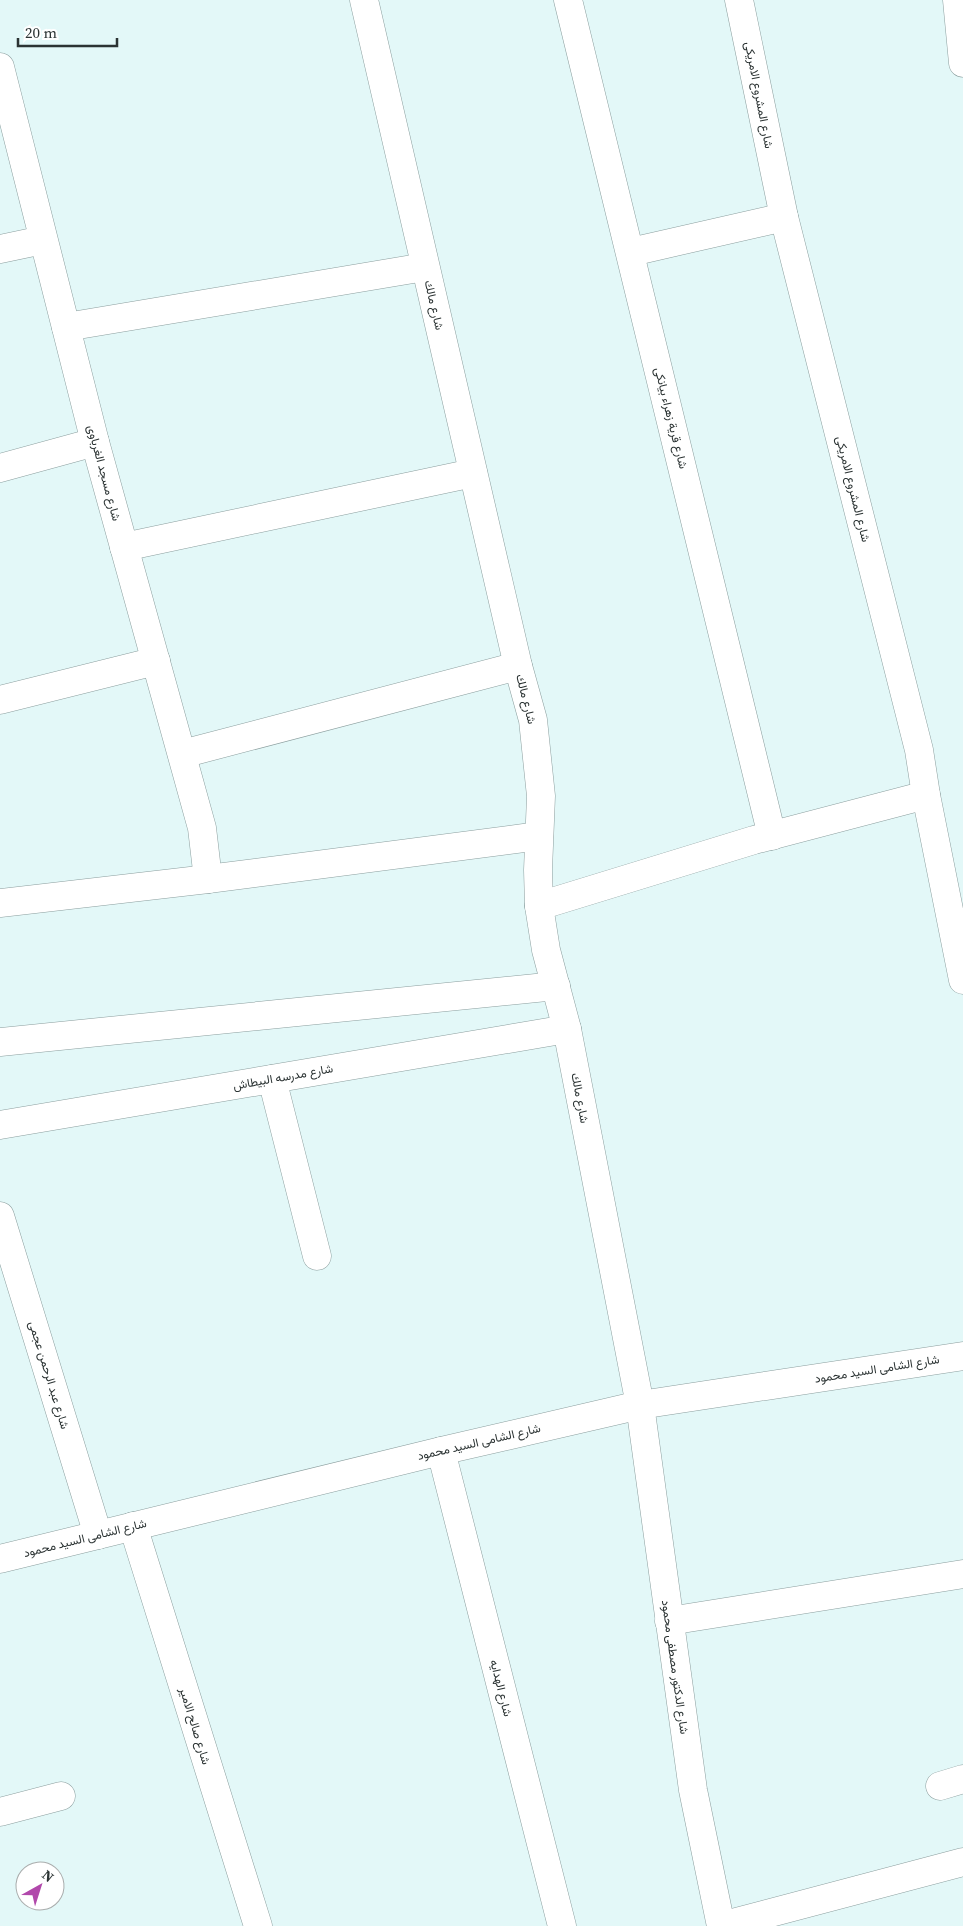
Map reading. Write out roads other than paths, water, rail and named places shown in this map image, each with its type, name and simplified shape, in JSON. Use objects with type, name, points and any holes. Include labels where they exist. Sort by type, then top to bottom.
[{"type":"street","name":"شارع مالك","points":[[364,0],[518,666],[533,720],[541,796],[539,906],[546,950],[567,1029],[640,1405]]},
{"type":"street","name":"شارع قرية زهراء بيانكى","points":[[568,0],[772,836]]},
{"type":"street","name":"شارع المشروع الامريكى","points":[[739,0],[784,217],[919,750],[926,796],[963,980]]},
{"type":"street","points":[[957,0],[963,63]]},
{"type":"street","name":"شارع مسجد الغرباوى","points":[[0,67],[95,442],[202,828],[208,879]]},
{"type":"street","points":[[630,252],[784,217]]},
{"type":"street","points":[[0,249],[43,240]]},
{"type":"street","points":[[66,328],[425,267]]},
{"type":"street","points":[[0,468],[95,442]]},
{"type":"street","points":[[124,547],[473,473]]},
{"type":"street","points":[[0,700],[156,660]]},
{"type":"street","points":[[182,754],[518,666]]},
{"type":"street","points":[[539,906],[754,840],[926,796]]},
{"type":"street","points":[[0,903],[208,879],[539,836]]},
{"type":"street","points":[[0,1042],[556,986]]},
{"type":"street","name":"شارع مدرسه البيطاش","points":[[0,1125],[567,1029]]},
{"type":"street","points":[[272,1079],[317,1256]]},
{"type":"street","name":"شارع عبد الرحمن عجمى","points":[[0,1216],[98,1535]]},
{"type":"street","name":"شارع الشامى السيد محمود","points":[[0,1559],[441,1451],[640,1405],[963,1356]]},
{"type":"street","name":"شارع الدكتور مصطفى محمود","points":[[640,1405],[693,1790],[721,1926]]},
{"type":"street","name":"شارع الهدايه","points":[[441,1451],[562,1926]]},
{"type":"street","name":"شارع صالح الامير","points":[[133,1526],[258,1926]]},
{"type":"street","points":[[669,1621],[963,1574]]},
{"type":"street","points":[[0,1812],[61,1796]]},
{"type":"street","points":[[721,1926],[963,1862]]}]
